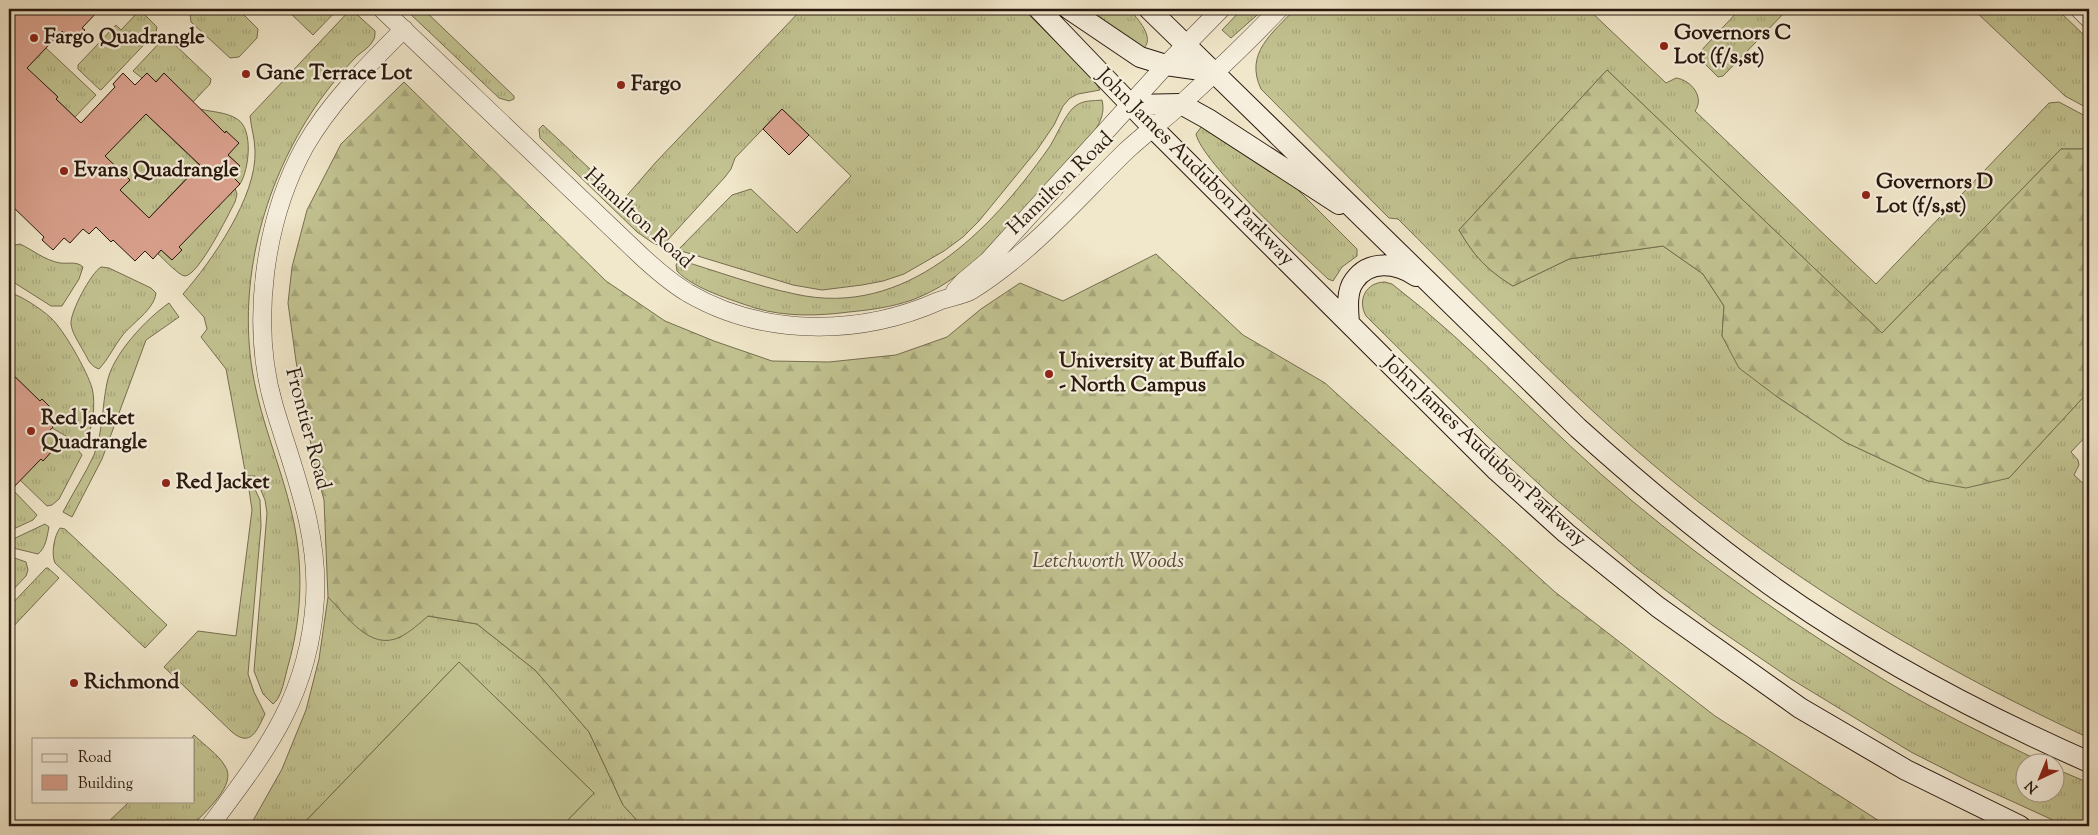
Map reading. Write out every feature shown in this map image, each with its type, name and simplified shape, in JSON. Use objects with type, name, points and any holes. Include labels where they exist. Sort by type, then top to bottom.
[{"type":"main road","name":"John James Audubon Parkway","points":[[1039,9],[1154,129],[1495,469],[1566,533],[1658,607],[1800,708],[1906,770],[2020,826]]},
{"type":"main road","points":[[1068,9],[1140,57],[1166,66],[1215,72]]},
{"type":"main road","points":[[1149,9],[1578,428],[1641,485],[1769,584],[1928,684],[2039,740],[2089,762]]},
{"type":"main road","points":[[1131,105],[1181,104],[1371,224]]},
{"type":"main road","points":[[1349,323],[1349,295],[1354,281],[1364,272],[1383,265],[1394,264],[1406,269],[1438,291]]},
{"type":"street","name":"Hamilton Road","points":[[382,9],[653,267],[676,285],[709,303],[763,322],[785,325],[838,327],[860,325],[905,315],[952,296],[969,292],[1010,263],[1043,234],[1127,150],[1154,129],[1215,72],[1279,9]]},
{"type":"street","name":"Hamilton Road","points":[[952,296],[963,282],[988,261],[1166,66],[1221,9]]},
{"type":"street","points":[[2079,9],[2089,19]]},
{"type":"street","name":"Frontier Road","points":[[210,826],[262,756],[290,705],[303,668],[310,639],[314,600],[313,552],[305,503],[273,404],[265,356],[262,296],[266,267],[281,202],[305,146],[323,119],[350,83],[404,29]]},
{"type":"green space","points":[[194,9],[238,9],[258,29],[257,38],[239,57],[230,58],[191,22],[190,14]]},
{"type":"green space","points":[[286,9],[338,9],[313,35]]},
{"type":"green space","points":[[351,9],[375,31],[373,41],[342,72],[320,100],[286,158],[262,220],[250,286],[248,320],[253,373],[261,411],[290,506],[298,546],[300,586],[297,627],[281,692],[273,704],[263,694],[254,671],[267,513],[265,500],[255,476],[246,476],[226,369],[201,337],[207,329],[204,317],[183,294],[207,264],[231,227],[249,188],[254,169],[255,151],[250,116]]},
{"type":"green space","points":[[405,9],[423,9],[514,96],[514,99],[509,101],[499,98]]},
{"type":"green space","points":[[802,9],[1023,9],[1094,80],[1100,90],[1078,94],[1070,98],[1063,106],[1054,125],[1037,150],[979,221],[963,237],[944,251],[904,274],[883,281],[822,290],[793,285],[678,250],[732,195],[751,189],[797,233],[851,176],[782,109],[735,158],[731,169],[725,177],[665,243],[660,246],[637,232],[540,138],[539,129],[543,125],[623,200],[656,162]]},
{"type":"green space","points":[[1081,9],[1129,9],[1144,28],[1147,39],[1146,44],[1143,49]]},
{"type":"green space","points":[[1242,9],[1264,9],[1231,38],[1222,30]]},
{"type":"green space","points":[[1295,9],[1588,9],[1666,83],[1676,78],[1687,82],[1697,95],[1698,106],[1695,111],[1876,284],[2049,103],[2059,102],[2089,118],[2089,149],[2061,149],[1882,333],[1607,70],[1459,230],[1482,262],[1513,286],[1569,259],[1663,246],[1703,274],[1724,306],[1722,336],[1776,396],[1845,442],[1928,481],[2009,478],[2089,391],[2089,433],[2071,452],[2078,460],[2079,465],[2074,475],[2089,489],[2089,738],[1944,665],[1851,610],[1762,550],[1718,517],[1675,483],[1593,411],[1553,374],[1398,219],[1389,218],[1261,89],[1256,65],[1258,54],[1270,35]]},
{"type":"green space","points":[[1740,9],[1788,9],[1723,76],[1718,77],[1699,58],[1698,54]]},
{"type":"green space","points":[[1973,9],[2057,9],[2089,40],[2089,109],[2065,96]]},
{"type":"green space","points":[[140,10],[157,27],[156,32],[101,90],[99,89],[78,69],[78,65],[116,25],[121,30]]},
{"type":"green space","points":[[164,38],[169,39],[211,79],[210,84],[193,102],[164,73],[156,82],[147,73],[142,78],[133,71]]},
{"type":"green space","points":[[46,48],[96,95],[75,117],[56,99],[58,97],[46,86],[20,75]]},
{"type":"green space","points":[[1607,70],[1882,333],[2061,149],[2089,149],[2089,391],[2009,478],[1966,488],[1928,481],[1845,442],[1776,396],[1739,368],[1722,336],[1724,306],[1703,274],[1663,246],[1569,259],[1513,286],[1482,262],[1459,230]]},
{"type":"green space","name":"Letchworth Woods","points":[[404,82],[606,281],[665,321],[714,341],[772,361],[829,362],[896,355],[947,337],[981,309],[1020,283],[1063,301],[1156,254],[1243,335],[1325,383],[1555,592],[1715,716],[1887,826],[642,826],[623,805],[589,732],[535,670],[477,624],[428,616],[400,637],[379,640],[369,636],[351,622],[328,597],[324,500],[315,467],[296,361],[288,303],[292,267],[307,210],[341,144]]},
{"type":"green space","points":[[1102,100],[1102,116],[1094,132],[993,244],[979,258],[948,282],[912,300],[881,308],[837,313],[802,315],[778,313],[755,308],[703,289],[677,271],[676,265],[679,260],[780,291],[835,298],[873,293],[909,281],[941,262],[972,238],[1000,210],[1048,149],[1073,108],[1083,102]]},
{"type":"green space","points":[[200,109],[229,115],[237,119],[246,131],[248,150],[246,169],[240,184],[231,175],[240,166],[228,155],[226,131],[225,133]]},
{"type":"green space","points":[[146,114],[199,165],[149,218],[120,190],[129,180],[95,147],[123,137]]},
{"type":"green space","points":[[1202,126],[1286,178],[1357,249],[1357,256],[1342,267],[1333,281],[1328,279],[1276,230],[1216,165],[1202,148],[1196,134]]},
{"type":"green space","points":[[235,188],[237,194],[235,202],[205,256],[191,273],[185,276],[182,275],[158,254],[161,250],[172,260],[182,250],[179,247]]},
{"type":"green space","points":[[20,244],[49,260],[60,263],[75,263],[83,267],[79,279],[62,306],[51,306],[10,280],[10,251],[15,245]]},
{"type":"green space","points":[[101,267],[109,268],[151,288],[156,293],[151,305],[126,331],[99,369],[88,360],[74,334],[71,324],[74,311],[82,293]]},
{"type":"green space","points":[[1378,283],[1392,284],[1423,309],[1454,335],[1600,474],[1661,525],[1723,572],[1787,618],[1886,681],[2022,752],[2016,752],[2016,802],[2066,802],[2066,773],[2089,783],[2089,826],[2066,826],[1972,783],[1911,752],[1791,679],[1712,625],[1636,568],[1553,497],[1487,436],[1366,316],[1362,304],[1363,298],[1368,289]]},
{"type":"green space","points":[[9,292],[31,303],[51,318],[75,351],[93,394],[92,425],[84,444],[80,444],[52,428],[44,418],[52,409],[42,399],[40,401],[9,371]]},
{"type":"green space","points":[[169,303],[179,317],[146,340],[102,459],[72,517],[63,512],[94,455],[99,437],[105,392],[110,372],[131,338],[150,318]]},
{"type":"green space","points":[[48,432],[78,450],[82,455],[59,499],[52,505],[47,506],[20,480],[53,450],[42,439]]},
{"type":"green space","points":[[249,482],[252,483],[260,500],[261,526],[248,674],[254,692],[265,714],[253,735],[249,738],[244,738],[232,732],[164,667],[198,631],[236,636],[252,510]]},
{"type":"green space","points":[[12,489],[37,515],[33,520],[9,531],[9,492]]},
{"type":"green space","points":[[45,524],[49,527],[47,538],[43,549],[38,554],[9,547],[9,541]]},
{"type":"green space","points":[[60,528],[65,529],[167,625],[145,648],[55,563],[53,555],[54,545]]},
{"type":"green space","points":[[9,556],[26,562],[28,570],[26,576],[9,594]]},
{"type":"green space","points":[[46,568],[59,578],[9,631],[9,607]]},
{"type":"green space","points":[[328,597],[354,623],[399,638],[428,616],[477,624],[535,670],[589,732],[623,805],[642,826],[562,826],[594,793],[459,662],[301,826],[250,826],[282,769],[306,710],[319,659]]},
{"type":"green space","points":[[459,662],[594,793],[562,826],[301,826]]},
{"type":"green space","points":[[194,735],[219,758],[228,773],[227,781],[218,798],[192,826],[104,826],[129,802],[195,802],[195,738],[192,738]]},
{"type":"building","name":"Evans Quadrangle","points":[[9,9],[100,9],[82,28],[85,30],[73,42],[62,31],[27,68],[58,97],[56,99],[81,123],[115,87],[113,84],[123,73],[135,85],[147,73],[156,82],[164,73],[225,133],[226,131],[239,143],[228,155],[240,166],[231,175],[240,184],[179,247],[182,250],[172,260],[161,250],[153,259],[145,251],[135,261],[96,227],[89,234],[83,229],[70,243],[64,238],[53,250],[42,240],[44,237],[9,203]],"holes":[[[146,114],[200,165],[149,218],[120,190],[130,180],[105,156]]]},
{"type":"building","points":[[782,109],[809,135],[789,155],[763,129]]},
{"type":"building","name":"Red Jacket Quadrangle","points":[[9,371],[40,401],[42,399],[52,409],[44,418],[53,427],[42,439],[53,450],[43,461],[41,459],[9,492]]},
{"type":"place","name":"Fargo Quadrangle","points":[[34,38]]},
{"type":"place","name":"Governors C Lot (f/s,st)","points":[[1664,46]]},
{"type":"place","name":"Gane Terrace Lot","points":[[246,74]]},
{"type":"place","name":"Fargo","points":[[621,85]]},
{"type":"place","name":"Evans Quadrangle","points":[[64,171]]},
{"type":"place","name":"Governors D Lot (f/s,st)","points":[[1866,195]]},
{"type":"place","name":"University at Buffalo - North Campus","points":[[1049,374]]},
{"type":"place","name":"Red Jacket Quadrangle","points":[[31,431]]},
{"type":"place","name":"Red Jacket","points":[[166,483]]},
{"type":"place","name":"Richmond","points":[[74,683]]}]
